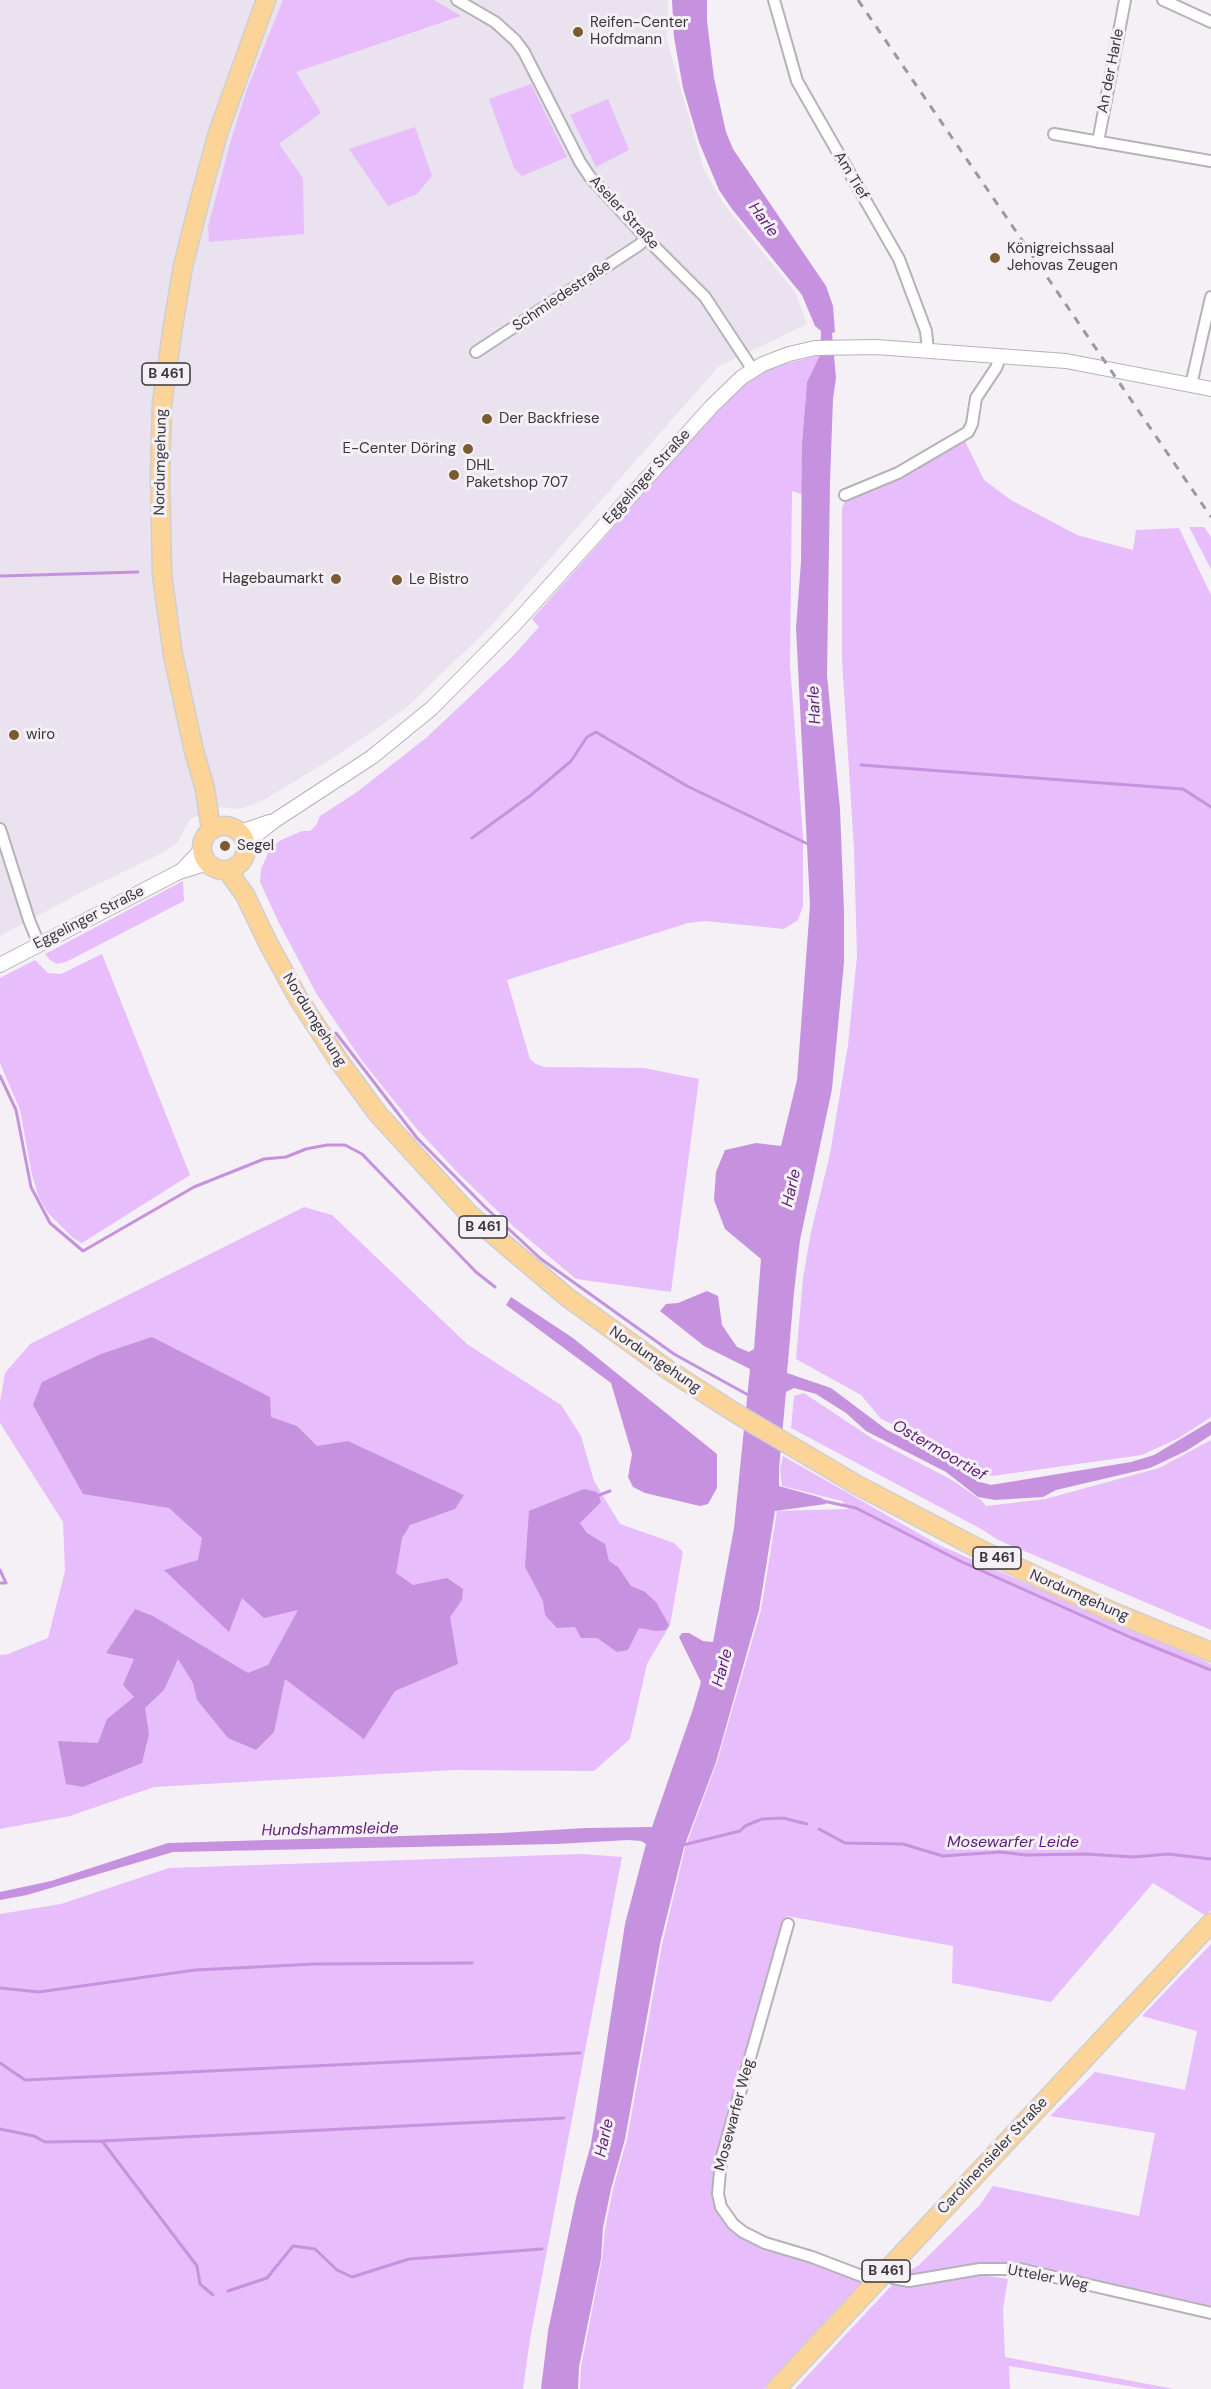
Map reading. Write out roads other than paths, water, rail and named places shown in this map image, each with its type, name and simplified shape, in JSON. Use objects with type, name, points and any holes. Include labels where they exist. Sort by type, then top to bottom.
[{"type":"main road","name":"Nordumgehung","points":[[266,0],[222,122],[200,199],[176,306],[162,404],[160,539],[175,666],[205,789],[244,858],[234,867],[245,895],[293,989],[339,1061],[378,1114],[454,1199],[519,1259],[567,1297],[658,1362],[737,1414],[792,1448],[924,1521],[1108,1610],[1211,1652]]},
{"type":"main road","points":[[230,833],[206,836],[205,856],[220,870],[234,867]]},
{"type":"main road","name":"Carolinensieler Straße","points":[[776,2389],[1211,1923]]},
{"type":"street","name":"Aseler Straße","points":[[457,0],[495,22],[524,52],[585,169],[602,193],[705,297],[753,370]]},
{"type":"street","name":"Am Tief","points":[[774,0],[797,81],[899,259],[926,331],[928,351]]},
{"type":"street","name":"An der Harle","points":[[1098,142],[1125,0]]},
{"type":"street","points":[[1163,0],[1211,22]]},
{"type":"street","points":[[1053,134],[1211,161]]},
{"type":"street","name":"Schmiedestraße","points":[[476,352],[639,245],[646,238]]},
{"type":"street","points":[[1191,385],[1211,297]]},
{"type":"street","name":"Eggelinger Straße","points":[[230,833],[274,821],[363,764],[432,708],[516,623],[684,436],[733,385],[753,370],[782,356],[815,348],[846,346],[1001,355],[1066,360],[1211,389]]},
{"type":"street","points":[[845,495],[897,473],[968,432],[972,424],[976,398],[996,368],[1001,355]]},
{"type":"street","points":[[0,829],[39,944]]},
{"type":"street","name":"Eggelinger Straße","points":[[0,965],[179,872],[205,856]]},
{"type":"street","name":"Mosewarfer Weg","points":[[788,1924],[721,2160],[718,2194],[721,2207],[743,2232],[765,2242],[867,2278],[879,2278]]},
{"type":"street","name":"Utteler Weg","points":[[879,2278],[893,2277],[909,2281],[980,2269],[1020,2270],[1211,2313]]},
{"type":"water","name":"Harle","points":[[672,0],[707,0],[707,21],[714,78],[726,132],[733,149],[826,286],[833,306],[835,332],[832,333],[836,378],[830,481],[827,675],[840,809],[844,962],[832,1089],[800,1240],[787,1373],[831,1388],[887,1430],[938,1455],[977,1481],[991,1485],[1131,1462],[1154,1455],[1211,1421],[1211,1435],[1186,1451],[1150,1468],[1056,1490],[1043,1497],[995,1500],[978,1497],[946,1472],[866,1431],[846,1413],[816,1394],[794,1388],[786,1392],[779,1486],[822,1498],[826,1504],[775,1511],[759,1610],[716,1762],[684,1847],[660,1944],[625,2139],[603,2228],[601,2259],[579,2367],[578,2389],[541,2389],[548,2331],[576,2198],[591,2144],[625,1924],[646,1844],[641,1841],[628,1840],[557,1844],[173,1852],[27,1895],[0,1900],[0,1892],[51,1881],[168,1843],[652,1827],[701,1682],[679,1637],[682,1633],[689,1633],[703,1641],[713,1642],[734,1528],[750,1369],[704,1346],[660,1311],[666,1304],[678,1303],[707,1291],[718,1296],[722,1325],[737,1347],[749,1352],[754,1349],[761,1259],[725,1229],[714,1200],[716,1172],[725,1150],[756,1143],[781,1146],[797,1080],[810,905],[796,628],[801,562],[802,443],[807,382],[820,355],[821,331],[815,326],[802,295],[719,190],[699,142],[683,88],[674,37]]},
{"type":"water","points":[[511,1297],[573,1338],[717,1454],[717,1488],[708,1504],[700,1506],[645,1493],[633,1487],[628,1477],[632,1454],[611,1383],[506,1305]]},
{"type":"water","points":[[152,1337],[270,1397],[271,1417],[297,1426],[317,1446],[348,1441],[464,1495],[455,1509],[410,1525],[402,1538],[396,1573],[413,1585],[447,1578],[463,1589],[462,1600],[450,1617],[458,1664],[395,1691],[364,1739],[285,1679],[274,1732],[256,1750],[228,1738],[197,1700],[193,1683],[178,1659],[164,1690],[145,1708],[149,1734],[142,1763],[83,1787],[66,1784],[58,1741],[98,1743],[107,1719],[134,1697],[123,1685],[134,1659],[106,1653],[135,1609],[153,1616],[248,1673],[268,1665],[298,1610],[264,1618],[242,1598],[229,1632],[164,1570],[198,1560],[202,1538],[169,1508],[83,1494],[33,1405],[42,1382],[101,1354]]},
{"type":"water","points":[[584,1489],[597,1492],[601,1502],[580,1523],[587,1533],[605,1544],[609,1561],[618,1567],[631,1586],[645,1592],[656,1602],[669,1625],[666,1630],[656,1631],[639,1628],[628,1650],[617,1652],[597,1638],[581,1638],[575,1627],[557,1628],[545,1615],[543,1601],[525,1567],[529,1511]]},
{"type":"waterway","points":[[0,576],[138,572]]},
{"type":"waterway","points":[[472,838],[531,795],[571,761],[587,737],[596,732],[687,786],[812,846]]},
{"type":"waterway","points":[[861,765],[1183,789],[1211,807]]},
{"type":"waterway","points":[[336,1033],[417,1138],[485,1207],[541,1259],[674,1354],[750,1396]]},
{"type":"waterway","points":[[0,1076],[16,1110],[31,1187],[50,1223],[83,1251],[194,1187],[264,1159],[286,1157],[306,1149],[327,1145],[345,1145],[362,1154],[476,1272],[495,1287]]},
{"type":"waterway","points":[[597,1496],[610,1491]]},
{"type":"waterway","points":[[823,1501],[856,1508],[960,1561],[1132,1638],[1211,1670]]},
{"type":"waterway","points":[[0,1570],[6,1583],[0,1583]]},
{"type":"waterway","name":"Mosewarfer Leide","points":[[683,1845],[740,1831],[745,1826],[762,1819],[783,1818],[807,1824]]},
{"type":"waterway","name":"Mosewarfer Leide","points":[[819,1829],[845,1843],[903,1844],[943,1856],[1001,1852],[1025,1855],[1085,1854],[1134,1857],[1168,1854],[1211,1859]]},
{"type":"waterway","points":[[0,1988],[39,1992],[195,1970],[315,1964],[472,1963]]},
{"type":"waterway","points":[[0,2063],[25,2080],[580,2053]]},
{"type":"waterway","points":[[0,2129],[34,2136],[45,2142],[102,2141],[564,2118]]},
{"type":"waterway","points":[[102,2141],[197,2266],[200,2284],[213,2295]]},
{"type":"waterway","points":[[228,2291],[267,2278],[293,2246],[315,2249],[337,2270],[352,2277],[409,2259],[542,2249]]},
{"type":"railway","points":[[858,0],[1211,517]]},
{"type":"place","name":"Reifen-Center Hofdmann","points":[[578,32]]},
{"type":"place","name":"Königreichssaal Jehovas Zeugen","points":[[995,258]]},
{"type":"place","name":"Der Backfriese","points":[[487,419]]},
{"type":"place","name":"E-Center Döring","points":[[468,449]]},
{"type":"place","name":"DHL Paketshop 707","points":[[454,475]]},
{"type":"place","name":"Hagebaumarkt","points":[[336,579]]},
{"type":"place","name":"Le Bistro","points":[[397,580]]},
{"type":"place","name":"wiro","points":[[14,735]]},
{"type":"place","name":"Segel","points":[[225,846]]},
{"type":"water label","name":"Ostermoortief","points":[[939,1451]]},
{"type":"water label","name":"Hundshammsleide","points":[[330,1830]]}]
